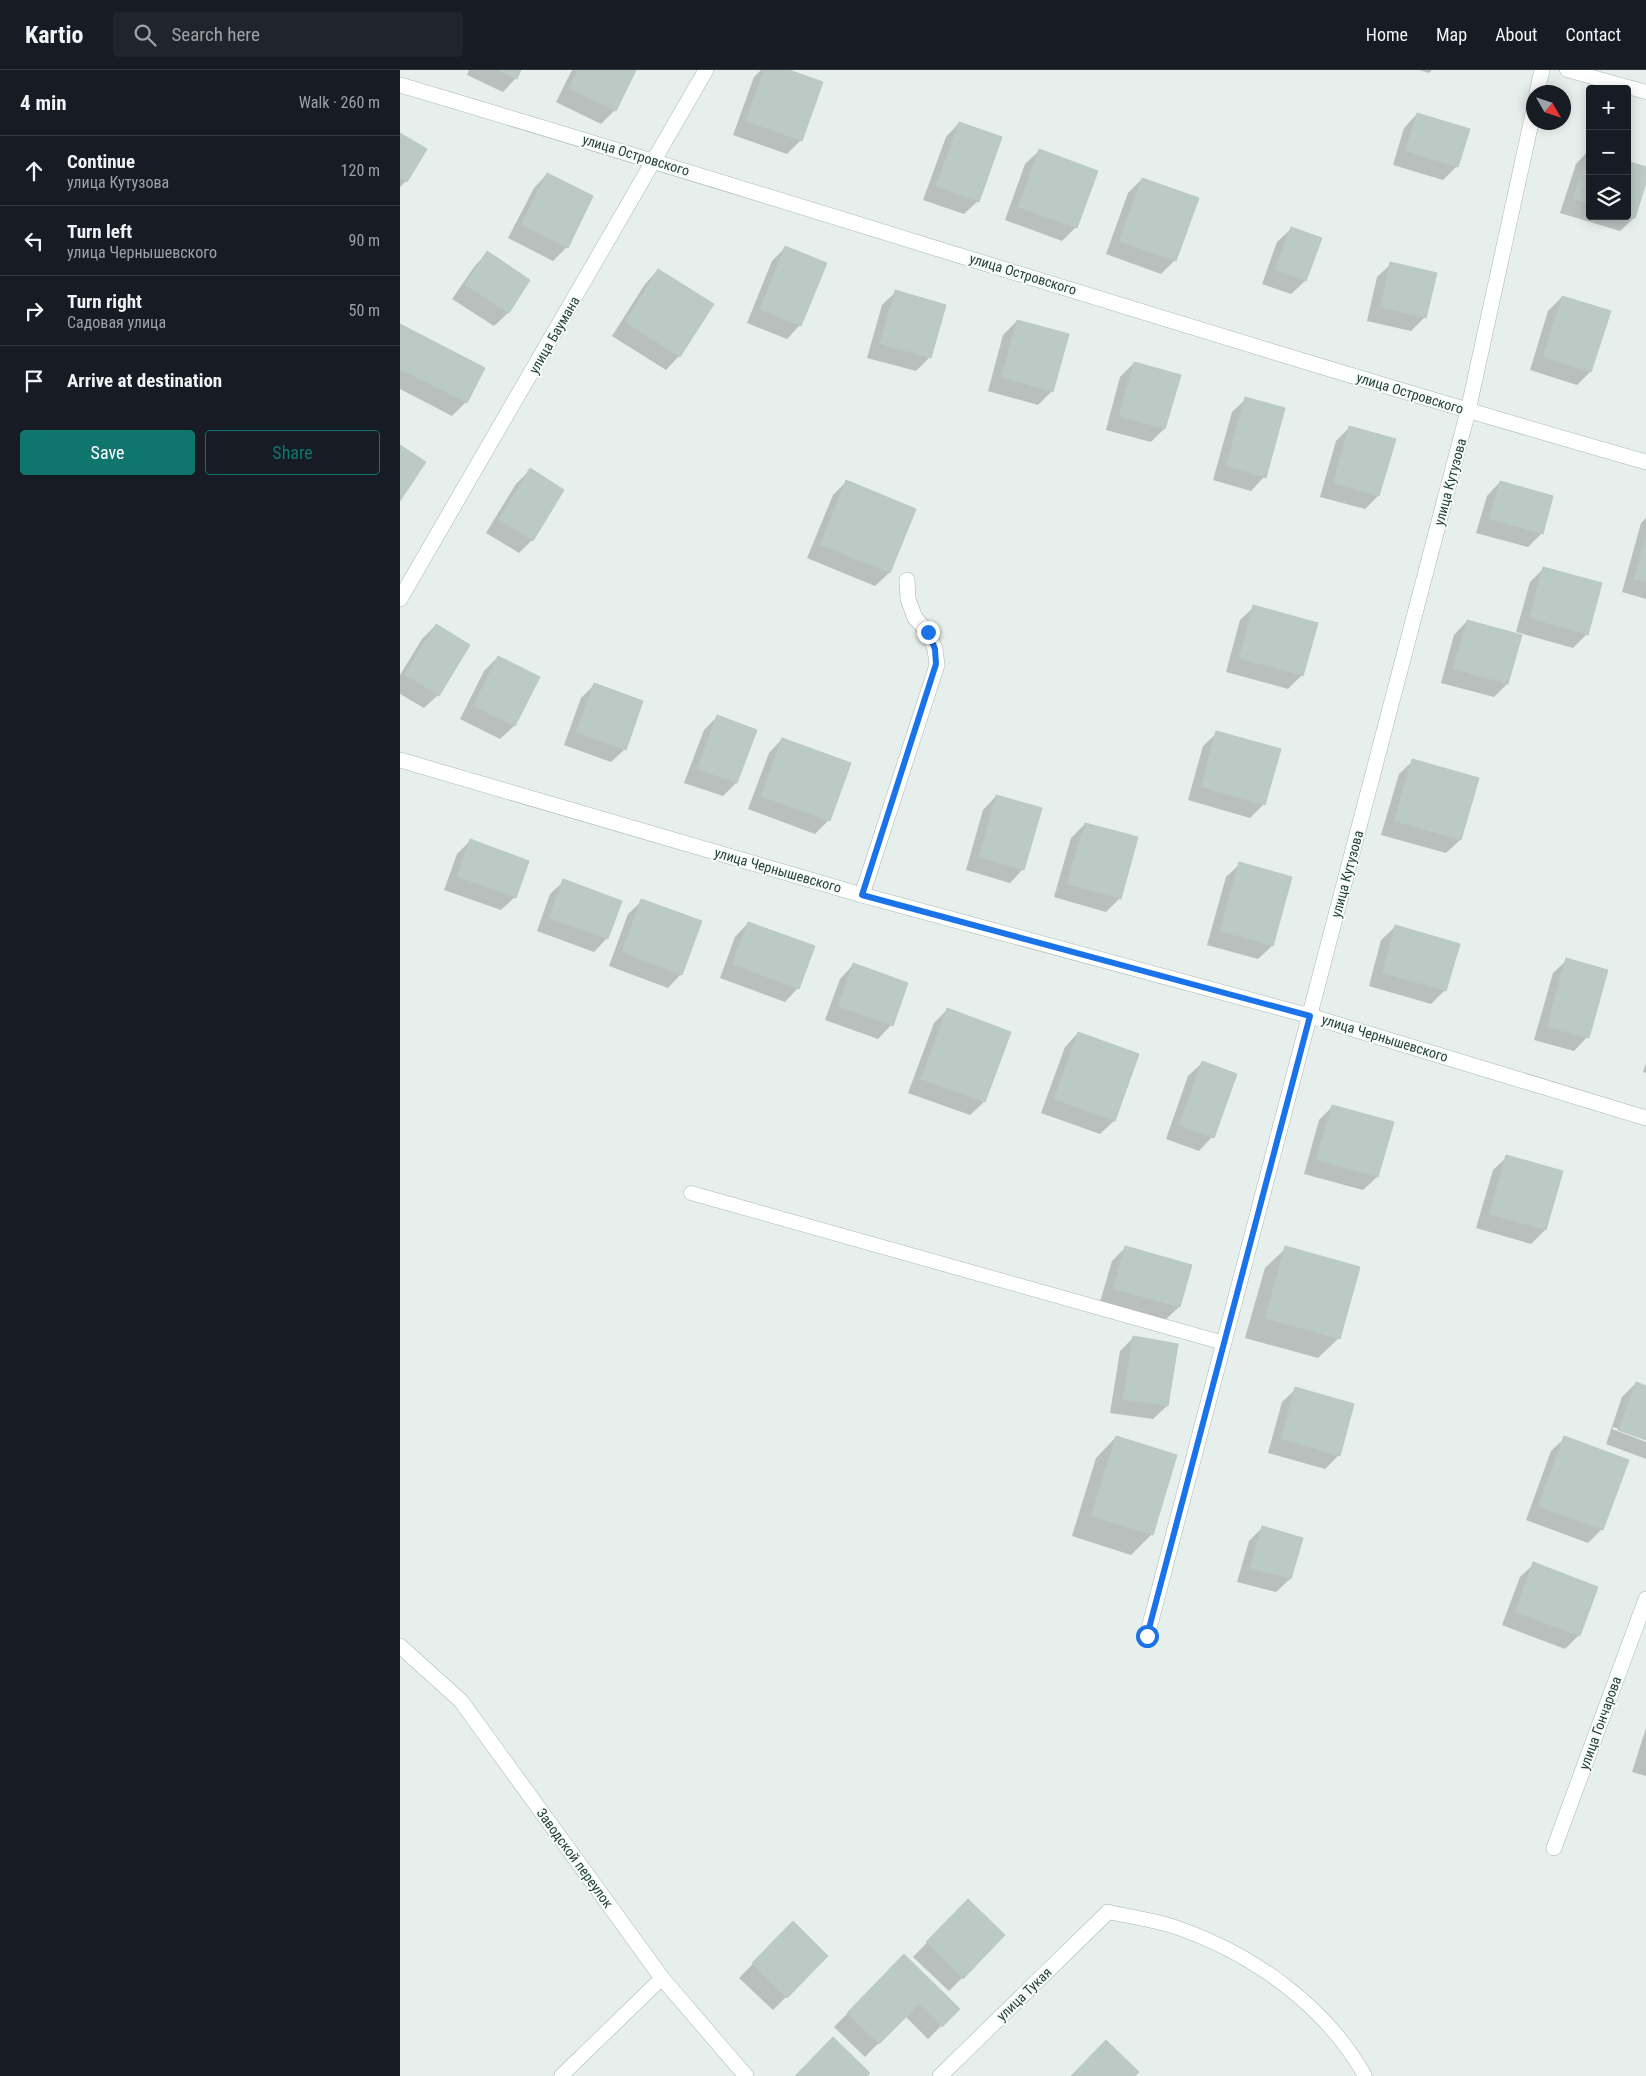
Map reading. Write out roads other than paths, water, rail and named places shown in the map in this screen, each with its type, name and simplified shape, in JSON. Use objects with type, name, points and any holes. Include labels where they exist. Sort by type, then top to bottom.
[{"type":"street","name":"улица Баумана","points":[[400,599],[706,70]]},
{"type":"street","points":[[1539,85],[1542,70]]},
{"type":"street","name":"улица Островского","points":[[400,85],[655,160],[1468,411],[1646,462]]},
{"type":"street","name":"улица Кутузова","points":[[1147,1636],[1468,411],[1529,130]]},
{"type":"street","points":[[862,895],[936,664],[935,649],[928,632],[915,618],[908,598],[907,580]]},
{"type":"street","name":"улица Чернышевского","points":[[400,760],[862,895],[1310,1016],[1646,1118]]},
{"type":"street","name":"улица Гончарова","points":[[1554,1848],[1646,1599]]},
{"type":"street","name":"Заводской переулок","points":[[400,1646],[461,1701],[662,1978],[746,2076]]},
{"type":"street","name":"улица Тукая","points":[[940,2076],[1108,1912]]},
{"type":"lane","points":[[1567,70],[1646,92]]},
{"type":"lane","points":[[691,1193],[1224,1343]]},
{"type":"lane","points":[[1108,1912],[1177,1928],[1238,1954],[1291,1990],[1322,2019],[1358,2064],[1365,2076]]},
{"type":"lane","points":[[561,2076],[662,1978]]}]
